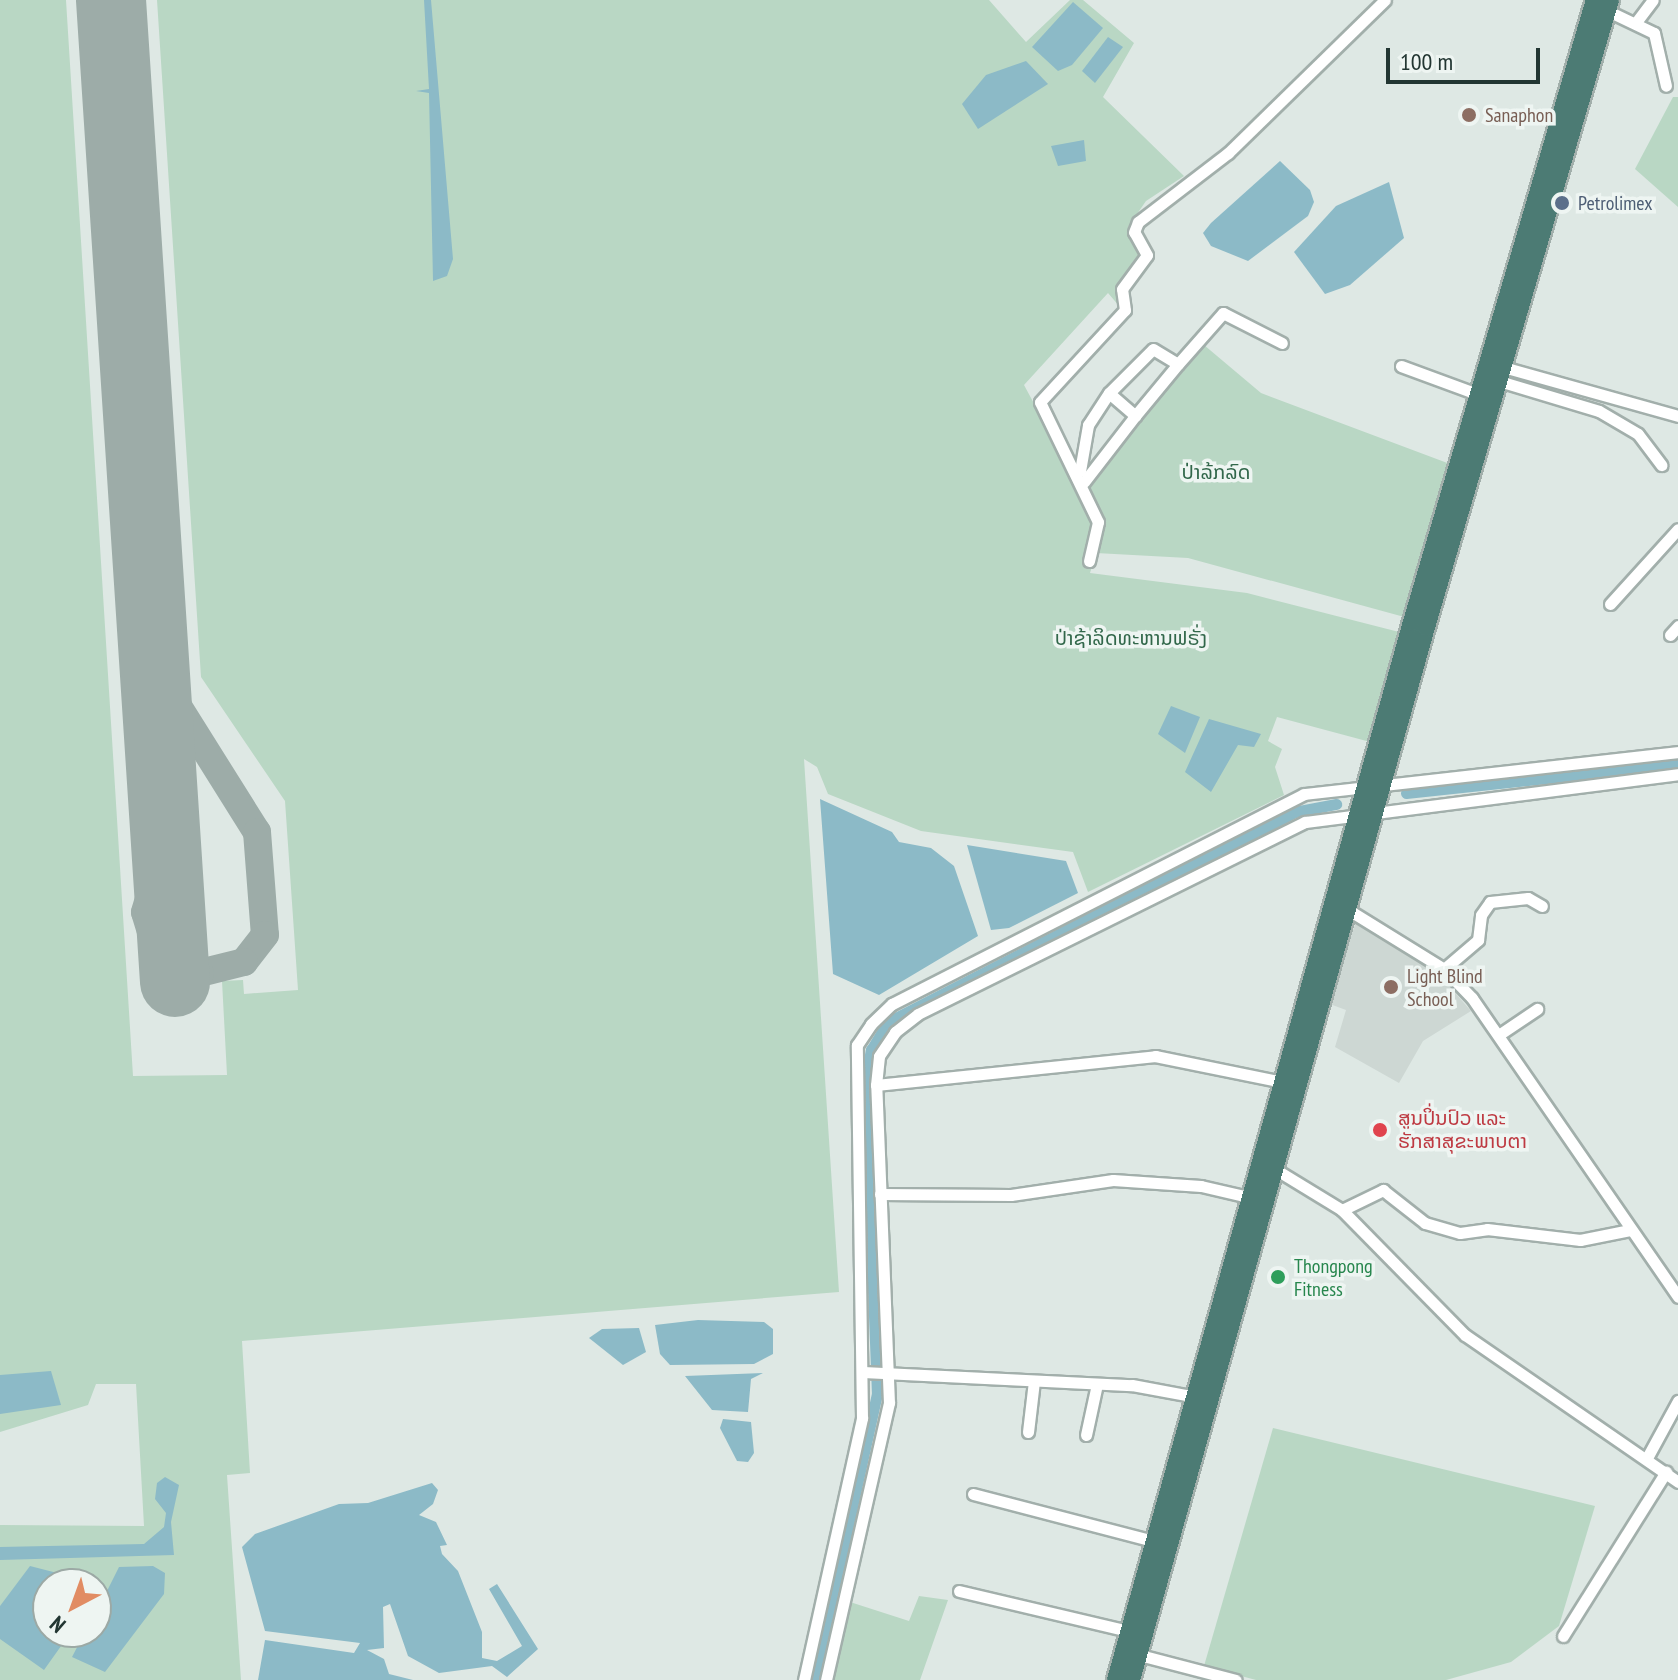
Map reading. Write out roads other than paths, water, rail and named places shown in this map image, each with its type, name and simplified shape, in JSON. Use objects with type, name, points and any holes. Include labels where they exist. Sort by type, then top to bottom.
[{"type":"highway","points":[[1135,1633],[1260,1200],[1283,1082],[1501,374],[1604,4]]},
{"type":"highway","points":[[1376,782],[1480,395],[1604,4]]},
{"type":"highway","points":[[1268,1165],[1347,909],[1367,812]]},
{"type":"highway","points":[[1131,1680],[1131,1652],[1154,1541],[1196,1397],[1260,1200]]},
{"type":"highway","points":[[1116,1680],[1131,1652]]},
{"type":"street","points":[[1089,561],[1098,522],[1082,478],[1040,402],[1125,310],[1122,289],[1147,255],[1134,232],[1138,222],[1228,153],[1385,0]]},
{"type":"street","points":[[1637,21],[1653,0]]},
{"type":"street","points":[[1604,4],[1637,21],[1661,46],[1666,86]]},
{"type":"street","points":[[1082,478],[1223,313],[1282,343]]},
{"type":"street","points":[[1082,478],[1088,425],[1109,393],[1153,349],[1178,364]]},
{"type":"street","points":[[1401,366],[1480,395]]},
{"type":"street","points":[[1501,374],[1678,416]]},
{"type":"street","points":[[1501,374],[1599,411],[1638,434],[1661,465]]},
{"type":"street","points":[[1109,393],[1135,416]]},
{"type":"street","points":[[1610,604],[1678,529]]},
{"type":"street","points":[[804,1680],[862,1418],[866,1372],[857,1045],[871,1024],[892,1004],[1304,794],[1376,782],[1678,752]]},
{"type":"street","points":[[826,1680],[889,1403],[884,1374],[876,1085],[879,1056],[918,1014],[1305,822],[1678,774]]},
{"type":"street","points":[[1444,969],[1478,940],[1481,915],[1490,902],[1528,898],[1542,906]]},
{"type":"street","points":[[1347,909],[1444,969],[1500,1034],[1678,1297]]},
{"type":"street","points":[[1500,1034],[1537,1009]]},
{"type":"street","points":[[876,1085],[1155,1056],[1283,1082]]},
{"type":"street","points":[[1268,1165],[1342,1210],[1465,1335],[1648,1456],[1678,1482]]},
{"type":"street","points":[[880,1194],[1011,1195],[1113,1180],[1201,1186],[1260,1200]]},
{"type":"street","points":[[1342,1210],[1383,1190],[1425,1223],[1460,1233],[1487,1229],[1580,1240],[1630,1230]]},
{"type":"street","points":[[866,1372],[1097,1384],[1196,1397]]},
{"type":"street","points":[[1028,1432],[1034,1381]]},
{"type":"street","points":[[1086,1435],[1097,1384]]},
{"type":"street","points":[[1648,1456],[1678,1401]]},
{"type":"street","points":[[1563,1636],[1666,1472]]},
{"type":"street","points":[[973,1494],[1154,1541]]},
{"type":"street","points":[[959,1591],[1135,1633]]},
{"type":"street","points":[[1131,1652],[1236,1680]]},
{"type":"water","points":[[424,0],[431,0],[453,259],[447,276],[433,281],[429,93],[416,91],[429,89]]},
{"type":"water","points":[[1073,2],[1103,28],[1072,65],[1058,71],[1032,47]]},
{"type":"water","points":[[1108,37],[1123,47],[1095,83],[1082,71]]},
{"type":"water","points":[[1026,61],[1048,84],[978,129],[962,104],[986,75]]},
{"type":"water","points":[[1084,140],[1086,161],[1058,166],[1051,146]]},
{"type":"water","points":[[1280,161],[1310,190],[1314,202],[1308,216],[1248,261],[1211,246],[1203,233],[1211,223]]},
{"type":"water","points":[[1389,182],[1404,238],[1350,285],[1325,294],[1294,252],[1336,206]]},
{"type":"water","points":[[1171,706],[1200,717],[1185,753],[1158,734]]},
{"type":"water","points":[[1209,719],[1261,734],[1254,747],[1238,745],[1211,792],[1185,772]]},
{"type":"water","points":[[820,799],[892,832],[899,842],[931,848],[954,866],[978,936],[879,995],[833,974]]},
{"type":"water","points":[[967,845],[1066,861],[1078,893],[1009,928],[991,930]]},
{"type":"water","points":[[698,1320],[764,1322],[773,1329],[773,1354],[754,1364],[670,1365],[660,1354],[655,1325]]},
{"type":"water","points":[[639,1328],[646,1352],[623,1365],[589,1338],[602,1329]]},
{"type":"water","points":[[51,1371],[61,1405],[0,1414],[0,1375]]},
{"type":"water","points":[[763,1373],[751,1379],[748,1412],[712,1410],[685,1376]]},
{"type":"water","points":[[723,1419],[751,1422],[754,1453],[748,1462],[737,1461],[720,1428]]},
{"type":"water","points":[[165,1477],[179,1485],[171,1522],[174,1555],[0,1560],[0,1547],[144,1544],[164,1527],[166,1513],[155,1499],[157,1483]]},
{"type":"water","points":[[432,1483],[438,1490],[433,1504],[419,1515],[436,1522],[447,1545],[440,1546],[442,1554],[458,1571],[482,1632],[482,1658],[497,1661],[522,1646],[489,1589],[497,1584],[538,1649],[507,1677],[492,1666],[439,1673],[408,1656],[390,1604],[383,1607],[384,1648],[367,1650],[384,1659],[389,1674],[413,1680],[258,1680],[265,1640],[354,1653],[360,1643],[265,1631],[242,1547],[255,1534],[339,1504],[368,1503]]},
{"type":"water","points":[[30,1566],[38,1568],[32,1568],[32,1648],[60,1648],[44,1670],[0,1639],[0,1606]]},
{"type":"water","points":[[153,1566],[165,1573],[164,1594],[105,1672],[72,1657],[77,1648],[112,1648],[112,1581],[119,1567]]},
{"type":"waterway","points":[[1406,793],[1678,764]]},
{"type":"waterway","points":[[814,1680],[877,1394],[865,1083],[871,1050],[888,1022],[1294,812],[1336,804]]},
{"type":"place","name":"Sanaphon","points":[[1469,115]]},
{"type":"place","name":"Petrolimex","points":[[1562,203]]},
{"type":"place","name":"Light Blind School","points":[[1391,987]]},
{"type":"place","name":"ສູນປິ່ນປົວ ແລະ ຮັກສາສຸຂະພາບຕາ","points":[[1380,1130]]},
{"type":"place","name":"Thongpong Fitness","points":[[1278,1277]]},
{"type":"park label","name":"ປ່າລ້ກລົດ","points":[[1216,472]]},
{"type":"park label","name":"ປ່າຊ້າລິດທະຫານຟຣັ່ງ","points":[[1131,638]]}]
